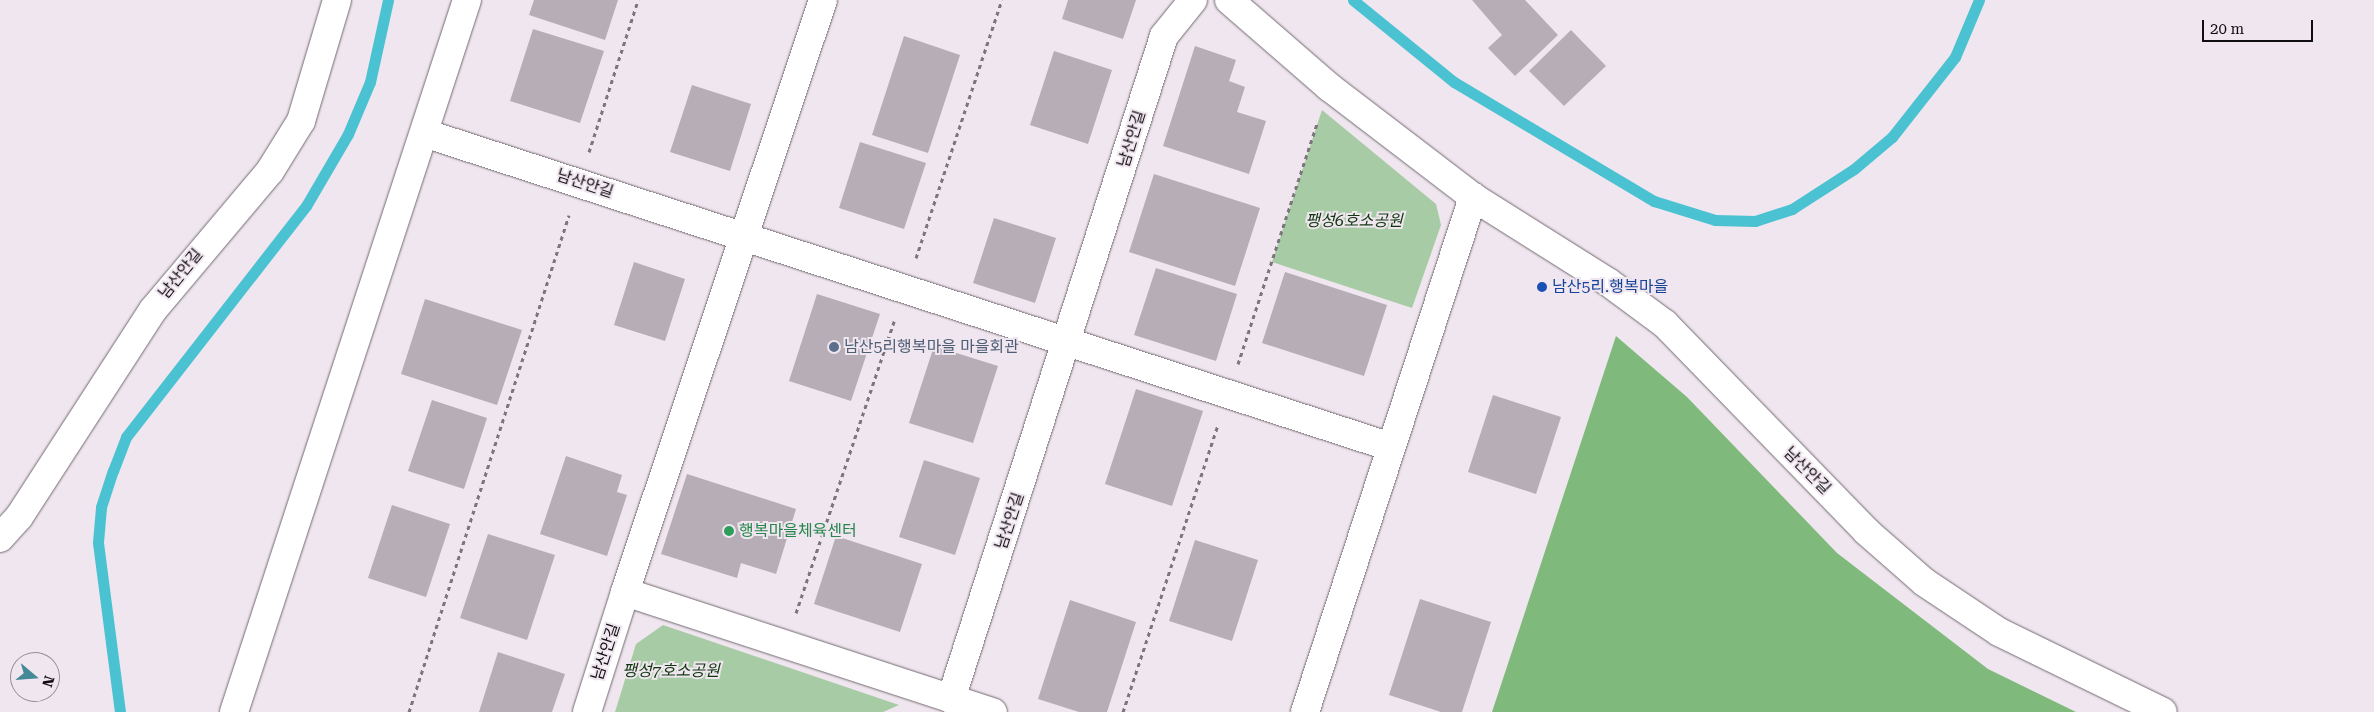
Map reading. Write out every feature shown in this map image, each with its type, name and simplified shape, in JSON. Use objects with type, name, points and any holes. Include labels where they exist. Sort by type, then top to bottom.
[{"type":"street","name":"남산안길","points":[[0,538],[19,517],[153,310],[280,154],[301,121],[337,0]]},
{"type":"street","points":[[234,712],[467,0]]},
{"type":"street","name":"남산안길","points":[[587,712],[625,592],[745,238],[823,0]]},
{"type":"street","name":"남산안길","points":[[951,699],[1068,343],[1164,36],[1193,0]]},
{"type":"street","name":"남산안길","points":[[1229,0],[1257,9],[1329,87],[1472,197],[1608,282],[1665,324],[1866,531],[1924,582],[1999,632],[2163,712]]},
{"type":"street","name":"남산안길","points":[[424,133],[1391,447]]},
{"type":"street","points":[[1305,712],[1472,197]]},
{"type":"street","points":[[625,592],[993,712]]},
{"type":"path","points":[[409,712],[638,0]]},
{"type":"green space","name":"팽성6호소공원","points":[[1322,110],[1436,204],[1441,225],[1412,308],[1272,262]]},
{"type":"green space","points":[[1616,336],[1687,397],[1837,553],[1988,669],[2076,712],[1492,712]]},
{"type":"green space","name":"팽성7호소공원","points":[[663,625],[899,705],[883,712],[615,712],[636,644]]},
{"type":"building","points":[[534,0],[618,0],[605,40],[529,15]]},
{"type":"building","points":[[1068,0],[1136,0],[1123,39],[1062,19]]},
{"type":"building","points":[[1472,0],[1525,0],[1558,35],[1515,76],[1488,48],[1502,35]]},
{"type":"building","points":[[533,29],[604,51],[580,123],[510,101]]},
{"type":"building","points":[[1571,30],[1606,66],[1564,106],[1529,71]]},
{"type":"building","points":[[904,36],[960,55],[928,153],[872,135]]},
{"type":"building","points":[[1195,46],[1236,60],[1229,81],[1245,87],[1237,112],[1266,121],[1249,174],[1163,146]]},
{"type":"building","points":[[1054,51],[1112,70],[1088,144],[1030,125]]},
{"type":"building","points":[[692,85],[751,104],[730,171],[670,152]]},
{"type":"building","points":[[860,142],[926,163],[904,229],[839,208]]},
{"type":"building","points":[[1154,174],[1260,208],[1235,286],[1129,252]]},
{"type":"building","points":[[994,218],[1056,238],[1035,303],[973,283]]},
{"type":"building","points":[[634,262],[685,279],[665,341],[614,325]]},
{"type":"building","points":[[1156,268],[1237,294],[1216,361],[1134,335]]},
{"type":"building","points":[[1285,272],[1387,305],[1364,376],[1262,343]]},
{"type":"building","name":"남산5리행복마을 마을회관","points":[[817,294],[880,314],[851,401],[789,381]]},
{"type":"building","points":[[425,299],[522,330],[497,405],[401,374]]},
{"type":"building","points":[[934,346],[998,366],[973,443],[909,423]]},
{"type":"building","points":[[1136,389],[1203,411],[1172,506],[1105,484]]},
{"type":"building","points":[[1493,395],[1561,417],[1536,494],[1468,472]]},
{"type":"building","points":[[432,400],[487,418],[464,489],[408,471]]},
{"type":"building","points":[[566,456],[622,475],[617,492],[627,495],[607,556],[540,534]]},
{"type":"building","points":[[924,460],[980,478],[955,555],[899,537]]},
{"type":"building","name":"행복마을체육센터","points":[[687,474],[796,509],[776,574],[741,563],[737,578],[661,554]]},
{"type":"building","points":[[392,505],[450,524],[426,597],[368,578]]},
{"type":"building","points":[[488,534],[555,555],[527,640],[460,618]]},
{"type":"building","points":[[836,536],[922,564],[900,632],[814,604]]},
{"type":"building","points":[[1195,540],[1258,560],[1232,641],[1169,621]]},
{"type":"building","points":[[1420,599],[1491,622],[1462,712],[1441,712],[1389,695]]},
{"type":"building","points":[[1070,600],[1136,622],[1107,712],[1079,712],[1038,699]]},
{"type":"building","points":[[498,652],[565,674],[552,712],[479,712]]},
{"type":"waterway","points":[[120,712],[98,542],[101,507],[113,471],[126,437],[306,206],[348,134],[370,82],[388,0]]},
{"type":"waterway","points":[[1353,0],[1454,82],[1654,201],[1715,220],[1755,221],[1792,209],[1854,169],[1892,137],[1955,57],[1979,0]]},
{"type":"place","name":"남산5리.행복마을","points":[[1542,287]]},
{"type":"place","name":"남산5리행복마을 마을회관","points":[[834,347]]},
{"type":"place","name":"행복마을체육센터","points":[[729,531]]}]
